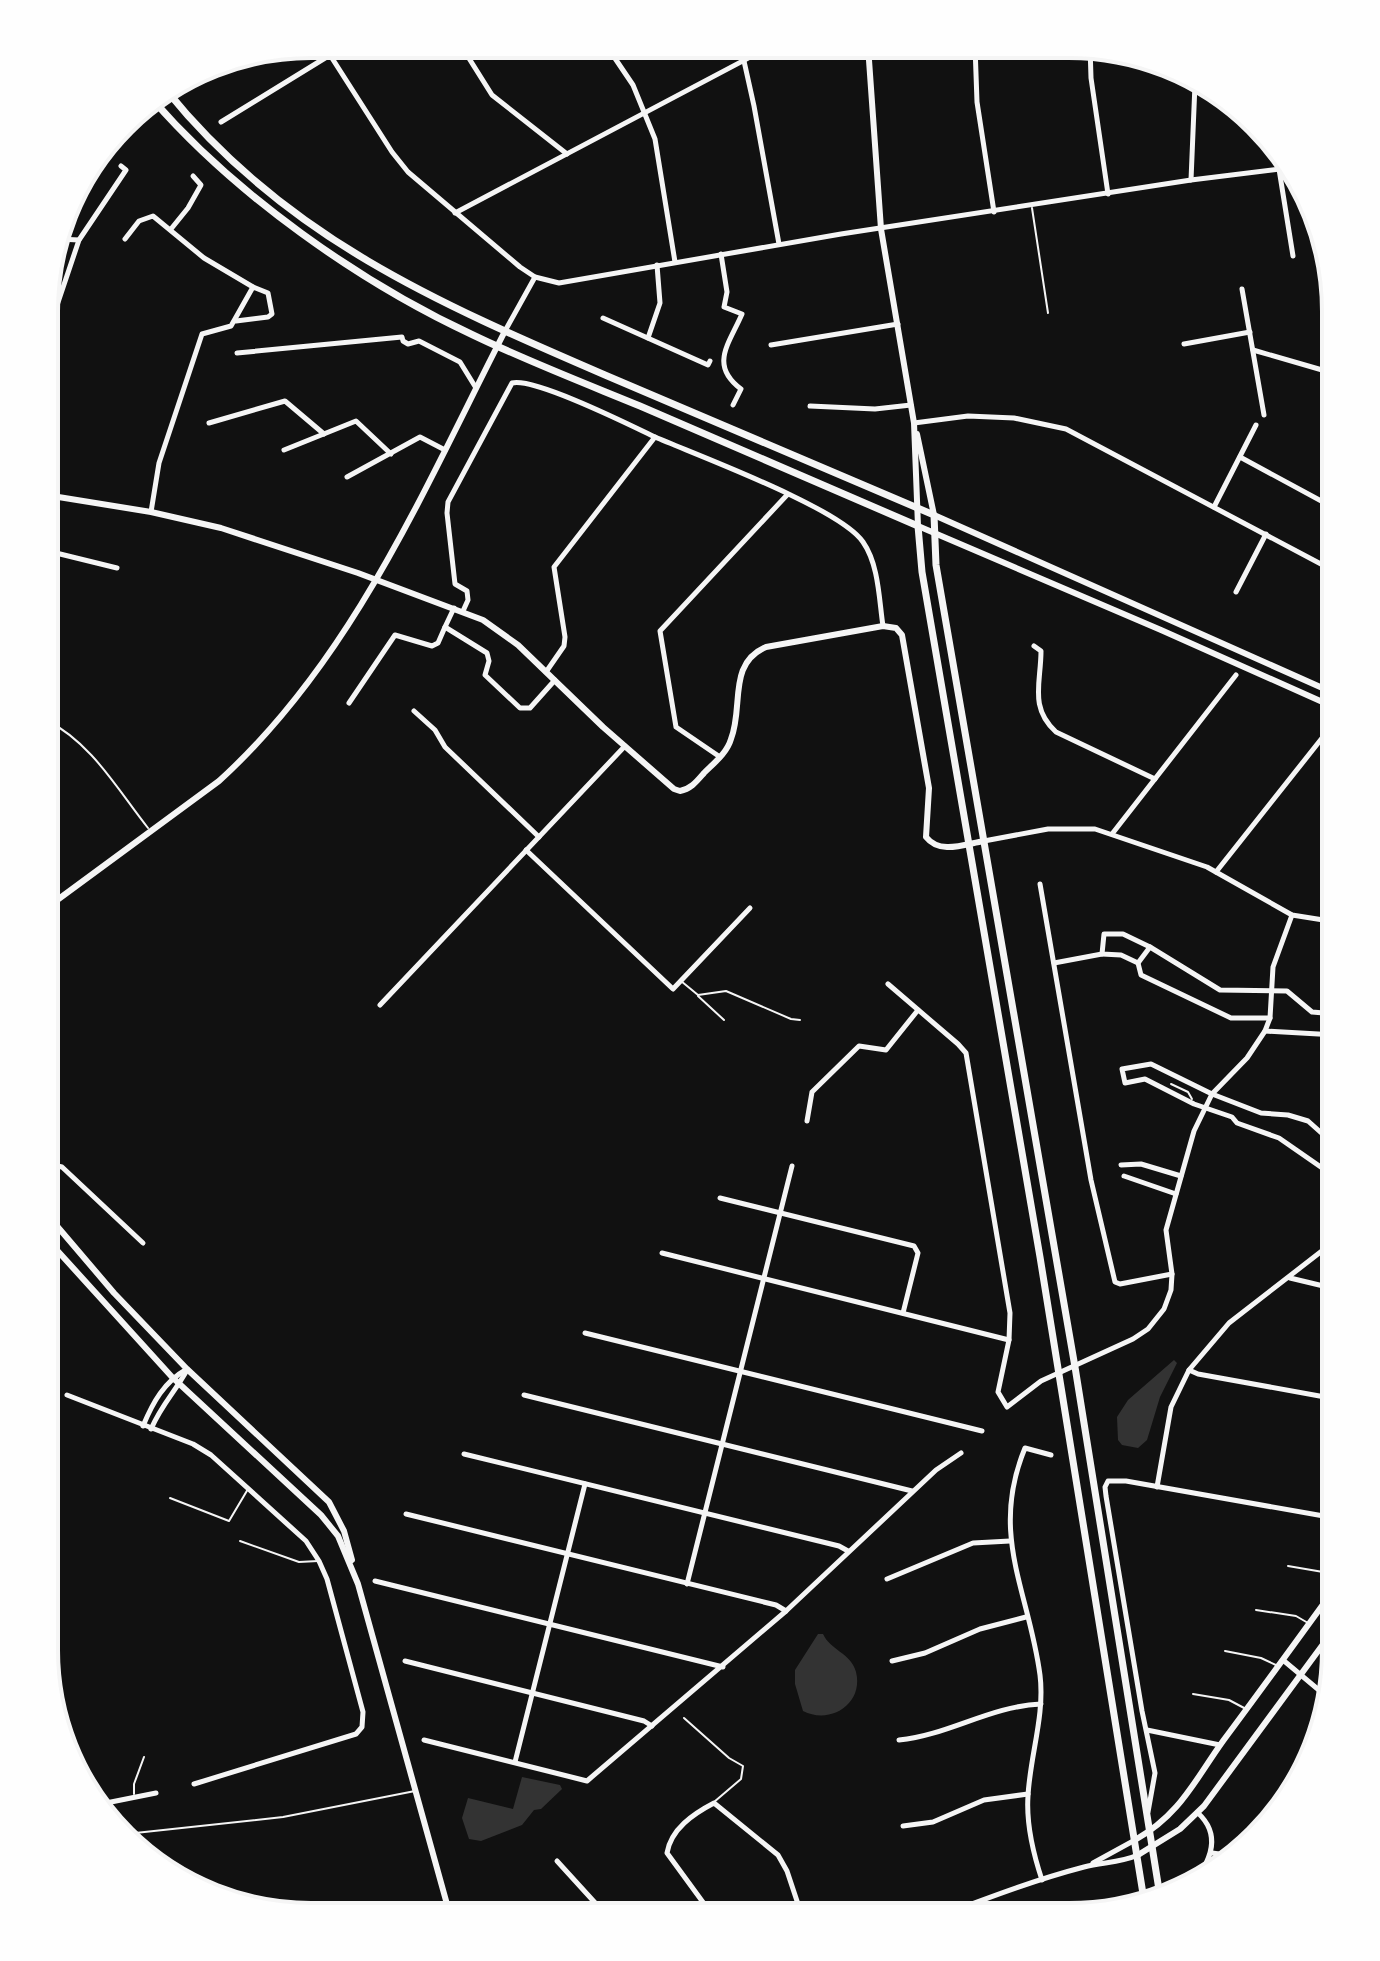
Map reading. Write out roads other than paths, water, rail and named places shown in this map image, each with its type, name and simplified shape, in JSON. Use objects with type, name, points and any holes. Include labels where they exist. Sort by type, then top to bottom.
[{"type":"main road","points":[[174,99],[225,156],[274,198],[350,251],[424,294],[934,515],[936,565],[1075,1367],[1159,1886]]},
{"type":"main road","points":[[161,108],[218,166],[305,234],[417,306],[497,346],[918,526],[922,572],[1059,1373],[1143,1892]]},
{"type":"street","points":[[221,122],[325,58]]},
{"type":"street","points":[[332,58],[408,172],[535,277],[559,283],[779,244],[1278,169]]},
{"type":"street","points":[[469,58],[492,95],[567,154]]},
{"type":"street","points":[[615,58],[633,85],[655,139],[675,262]]},
{"type":"street","points":[[742,58],[779,244]]},
{"type":"street","points":[[455,213],[749,58]]},
{"type":"street","points":[[869,58],[881,229],[914,423],[924,457],[934,515],[1322,688]]},
{"type":"street","points":[[975,58],[977,102],[994,212]]},
{"type":"street","points":[[1090,59],[1108,194]]},
{"type":"street","points":[[1191,180],[1195,91]]},
{"type":"street","points":[[59,300],[79,240],[126,170],[121,166]]},
{"type":"street","points":[[1279,170],[1293,256]]},
{"type":"street","points":[[171,229],[201,185],[193,176]]},
{"type":"street","points":[[125,239],[146,217],[153,216],[204,258],[268,293],[272,314],[235,321]]},
{"type":"street","points":[[68,239],[79,240]]},
{"type":"street","points":[[721,254],[727,292],[724,307],[742,314],[722,362],[726,376],[741,389],[733,405]]},
{"type":"street","points":[[648,338],[660,303],[657,265]]},
{"type":"street","points":[[58,900],[219,781],[272,729],[317,671],[376,580],[535,277]]},
{"type":"street","points":[[151,512],[159,463],[202,334],[227,329],[235,321],[253,287]]},
{"type":"street","points":[[1242,289],[1264,415]]},
{"type":"street","points":[[603,318],[708,365],[710,361]]},
{"type":"street","points":[[771,345],[898,324]]},
{"type":"street","points":[[1184,344],[1250,332]]},
{"type":"street","points":[[237,353],[402,337],[408,344],[419,341],[460,362],[476,388]]},
{"type":"street","points":[[1253,350],[1322,370]]},
{"type":"street","points":[[463,611],[468,600],[467,591],[455,584],[448,502],[508,387],[518,381],[787,495],[856,533],[871,559],[883,626]]},
{"type":"street","points":[[209,423],[285,401],[324,434]]},
{"type":"street","points":[[810,406],[875,409],[911,405]]},
{"type":"street","points":[[914,423],[968,416],[1040,421],[1066,429],[1322,564]]},
{"type":"street","points":[[284,450],[356,421],[391,454]]},
{"type":"street","points":[[914,423],[918,526],[1322,701]]},
{"type":"street","points":[[1214,507],[1256,425]]},
{"type":"street","points":[[347,477],[420,437],[445,450]]},
{"type":"street","points":[[546,672],[564,646],[565,637],[554,567],[655,437]]},
{"type":"street","points":[[1240,457],[1322,501]]},
{"type":"street","points":[[720,757],[676,727],[660,631],[787,495]]},
{"type":"street","points":[[58,497],[151,512],[221,528],[463,611],[499,631],[676,790],[684,790],[694,784],[720,757],[733,735],[740,676],[752,655],[766,647],[883,626],[896,628],[902,635],[929,788],[926,837],[938,847],[1066,827],[1095,829],[1216,872],[1292,915],[1322,920]]},
{"type":"street","points":[[1236,592],[1266,534]]},
{"type":"street","points":[[58,553],[117,568]]},
{"type":"street","points":[[349,703],[395,635],[432,646],[438,643],[454,608]]},
{"type":"street","points":[[445,627],[485,651],[489,661],[485,675],[520,708],[530,708],[555,680]]},
{"type":"street","points":[[1034,646],[1041,651],[1038,699],[1040,712],[1048,724],[1056,732],[1155,779]]},
{"type":"street","points":[[1112,834],[1236,675]]},
{"type":"street","points":[[414,711],[435,730],[445,747],[539,837]]},
{"type":"street","points":[[1216,872],[1322,739]]},
{"type":"street","points":[[380,1005],[625,745]]},
{"type":"street","points":[[526,850],[673,989],[750,908]]},
{"type":"street","points":[[1040,884],[1091,1180],[1115,1282],[1120,1284],[1172,1274]]},
{"type":"street","points":[[888,984],[966,1053],[1007,1295],[1009,1340],[998,1392],[1007,1407],[1041,1381],[1125,1344],[1148,1329],[1164,1309],[1171,1290],[1172,1274],[1166,1230],[1194,1131],[1212,1094],[1247,1058],[1265,1031],[1270,1018],[1273,967],[1292,915]]},
{"type":"street","points":[[1102,954],[1104,934],[1123,934],[1220,990],[1287,991],[1312,1012],[1321,1013]]},
{"type":"street","points":[[1138,963],[1150,947]]},
{"type":"street","points":[[1054,963],[1102,954],[1121,955],[1138,963]]},
{"type":"street","points":[[1138,963],[1141,975],[1202,1006],[1231,1018],[1270,1018]]},
{"type":"street","points":[[807,1121],[812,1092],[859,1046],[886,1050],[918,1010]]},
{"type":"street","points":[[1265,1031],[1321,1034]]},
{"type":"street","points":[[1321,1133],[1308,1121],[1288,1115],[1261,1113],[1212,1094],[1151,1064],[1122,1069],[1125,1083],[1145,1079],[1194,1104],[1232,1117],[1237,1123],[1279,1138],[1321,1167]]},
{"type":"street","points":[[1121,1165],[1141,1164],[1181,1176]]},
{"type":"street","points":[[58,1165],[143,1243]]},
{"type":"street","points":[[687,1584],[792,1166]]},
{"type":"street","points":[[1124,1176],[1176,1194]]},
{"type":"street","points":[[720,1198],[917,1248],[902,1314]]},
{"type":"street","points":[[58,1227],[114,1293],[187,1369],[329,1502],[351,1549],[353,1568],[447,1903]]},
{"type":"street","points":[[58,1251],[172,1377],[331,1525],[353,1568]]},
{"type":"street","points":[[1157,1487],[1171,1407],[1189,1370],[1229,1323],[1321,1252]]},
{"type":"street","points":[[662,1253],[1009,1340]]},
{"type":"street","points":[[1289,1278],[1321,1286]]},
{"type":"street","points":[[585,1333],[982,1431]]},
{"type":"street","points":[[143,1426],[152,1405],[172,1377],[187,1369]]},
{"type":"street","points":[[151,1429],[166,1399],[187,1369]]},
{"type":"street","points":[[1189,1370],[1321,1396]]},
{"type":"street","points":[[67,1395],[202,1450],[306,1541],[327,1579],[363,1712],[362,1727],[356,1734],[324,1745],[194,1784]]},
{"type":"street","points":[[524,1395],[913,1491]]},
{"type":"street","points":[[1042,1880],[1029,1829],[1028,1794],[1041,1704],[1040,1675],[1010,1541],[1011,1501],[1025,1448],[1051,1455]]},
{"type":"street","points":[[424,1740],[587,1781],[723,1667],[936,1470],[961,1453]]},
{"type":"street","points":[[464,1454],[839,1546],[848,1551]]},
{"type":"street","points":[[1148,1813],[1155,1773],[1105,1487],[1108,1481],[1115,1479],[1321,1516]]},
{"type":"street","points":[[515,1762],[585,1484]]},
{"type":"street","points":[[406,1514],[776,1605],[786,1611]]},
{"type":"street","points":[[887,1579],[964,1546],[1010,1541]]},
{"type":"street","points":[[375,1581],[723,1667]]},
{"type":"street","points":[[1085,1867],[1151,1832],[1186,1797],[1220,1745],[1321,1607]]},
{"type":"street","points":[[892,1661],[925,1653],[980,1629],[1026,1617]]},
{"type":"street","points":[[977,1903],[1085,1867],[1118,1862],[1138,1855],[1180,1829],[1198,1813],[1321,1647]]},
{"type":"street","points":[[405,1661],[644,1721],[652,1726]]},
{"type":"street","points":[[1281,1663],[1301,1674],[1318,1689]]},
{"type":"street","points":[[899,1740],[928,1737],[1016,1705],[1041,1704]]},
{"type":"street","points":[[1147,1730],[1220,1745]]},
{"type":"street","points":[[109,1803],[156,1793]]},
{"type":"street","points":[[903,1826],[933,1822],[984,1800],[1028,1794]]},
{"type":"street","points":[[704,1903],[667,1853],[671,1839],[680,1826],[714,1803],[778,1855],[798,1903]]},
{"type":"street","points":[[1198,1813],[1204,1818],[1211,1836],[1212,1853],[1207,1862]]},
{"type":"street","points":[[1212,1853],[1218,1854]]},
{"type":"street","points":[[557,1861],[595,1903]]},
{"type":"lane","points":[[1032,206],[1048,313]]},
{"type":"lane","points":[[58,728],[93,755],[151,832]]},
{"type":"lane","points":[[681,981],[724,1020]]},
{"type":"lane","points":[[698,995],[726,991],[800,1020]]},
{"type":"lane","points":[[1171,1084],[1188,1092],[1194,1104]]},
{"type":"lane","points":[[1188,1092],[1200,1088]]},
{"type":"lane","points":[[170,1498],[229,1521],[249,1488]]},
{"type":"lane","points":[[240,1541],[299,1562],[319,1561]]},
{"type":"lane","points":[[1288,1566],[1321,1572]]},
{"type":"lane","points":[[1256,1610],[1296,1616],[1309,1624]]},
{"type":"lane","points":[[1225,1651],[1281,1663]]},
{"type":"lane","points":[[1193,1694],[1229,1700],[1247,1710]]},
{"type":"lane","points":[[684,1718],[729,1758],[743,1766],[741,1779],[714,1803]]},
{"type":"lane","points":[[134,1798],[134,1784],[144,1757]]},
{"type":"lane","points":[[136,1833],[283,1817],[416,1791]]}]
